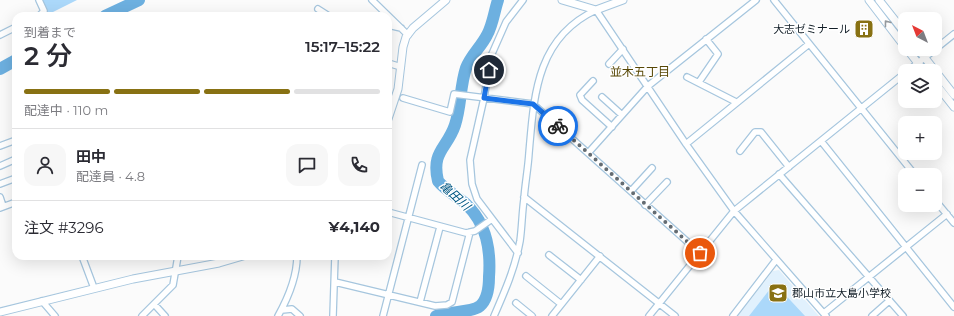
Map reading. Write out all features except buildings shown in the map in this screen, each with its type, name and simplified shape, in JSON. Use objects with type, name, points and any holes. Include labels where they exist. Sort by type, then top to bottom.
[{"type":"street","points":[[39,0],[44,11],[43,12]]},
{"type":"street","points":[[372,0],[384,12]]},
{"type":"street","points":[[392,107],[398,89],[403,47],[408,35],[413,28],[446,0]]},
{"type":"street","points":[[518,253],[477,198],[472,184],[470,160],[484,98],[491,56],[506,22],[523,0]]},
{"type":"street","points":[[562,0],[596,10],[686,144],[734,211],[825,315],[869,277],[947,214]]},
{"type":"street","points":[[494,316],[512,274],[518,253],[533,104],[547,58],[558,40],[573,25],[611,2],[623,0]]},
{"type":"street","points":[[588,152],[648,86],[756,0]]},
{"type":"street","points":[[774,0],[909,168]]},
{"type":"street","points":[[869,0],[898,38]]},
{"type":"street","points":[[879,0],[898,24]]},
{"type":"street","points":[[392,19],[408,35]]},
{"type":"street","points":[[392,26],[402,29]]},
{"type":"street","points":[[0,35],[12,29]]},
{"type":"street","points":[[912,56],[918,63],[954,34]]},
{"type":"street","points":[[699,82],[718,54],[706,39]]},
{"type":"street","points":[[686,144],[809,44]]},
{"type":"street","points":[[609,64],[623,49]]},
{"type":"street","points":[[925,58],[954,94]]},
{"type":"street","points":[[392,64],[401,67]]},
{"type":"street","points":[[687,76],[736,102]]},
{"type":"street","points":[[649,316],[734,211],[898,79]]},
{"type":"street","points":[[593,81],[580,95],[582,100],[612,127]]},
{"type":"street","points":[[942,92],[954,107]]},
{"type":"street","points":[[403,98],[450,112],[454,94],[533,104],[700,253]]},
{"type":"street","points":[[602,97],[622,115]]},
{"type":"street","points":[[740,151],[756,132],[761,132],[789,166]]},
{"type":"street","points":[[821,141],[954,306]]},
{"type":"street","points":[[0,146],[12,142]]},
{"type":"street","points":[[0,166],[12,161]]},
{"type":"street","points":[[383,316],[422,165]]},
{"type":"street","points":[[631,192],[652,168]]},
{"type":"street","points":[[779,174],[903,316]]},
{"type":"street","points":[[0,184],[12,180]]},
{"type":"street","points":[[645,205],[667,182]]},
{"type":"street","points":[[0,197],[2,207],[12,203]]},
{"type":"street","points":[[524,197],[675,316]]},
{"type":"street","points":[[942,208],[954,223]]},
{"type":"street","points":[[392,213],[466,234],[472,232],[492,219]]},
{"type":"street","points":[[420,302],[440,227]]},
{"type":"street","points":[[335,282],[435,306],[446,305],[452,302],[472,232]]},
{"type":"street","points":[[549,255],[581,280]]},
{"type":"street","points":[[552,316],[600,256]]},
{"type":"street","points":[[84,260],[94,288]]},
{"type":"street","points":[[142,316],[171,288],[177,260]]},
{"type":"street","points":[[0,312],[94,288],[229,260]]},
{"type":"street","points":[[278,316],[282,310],[291,285],[297,260]]},
{"type":"street","points":[[334,316],[335,260]]},
{"type":"street","points":[[733,316],[776,260]]},
{"type":"street","points":[[526,276],[562,304]]},
{"type":"street","points":[[42,301],[55,316]]},
{"type":"street","points":[[872,316],[889,301]]},
{"type":"street","points":[[516,303],[532,316]]},
{"type":"street","points":[[154,304],[165,316]]},
{"type":"street","points":[[282,310],[292,309],[300,316]]},
{"type":"shaded area","points":[[40,0],[77,0],[53,12],[48,12]]},
{"type":"shaded area","name":"郡山市立大島小学校","points":[[779,270],[819,316],[738,316],[773,271]]},
{"type":"shaded area","points":[[778,287],[805,316],[749,316],[770,289]]},
{"type":"waterway","points":[[114,12],[139,0]]},
{"type":"waterway","name":"亀田川","points":[[436,316],[476,308],[483,303],[488,292],[489,257],[483,229],[479,220],[466,204],[438,181],[436,171],[438,156],[452,133],[455,125],[466,68],[489,31],[498,0]]},
{"type":"waterway","points":[[0,69],[12,62]]},
{"type":"way so far","points":[[558,126],[700,253]]},
{"type":"place","name":"大志ゼミナール","points":[[864,29]]},
{"type":"place","name":"郡山市立大島小学校","points":[[778,293]]},
{"type":"district","name":"並木五丁目","points":[[640,72]]},
{"type":"route","points":[[489,70],[484,98],[533,104],[558,126]]}]
